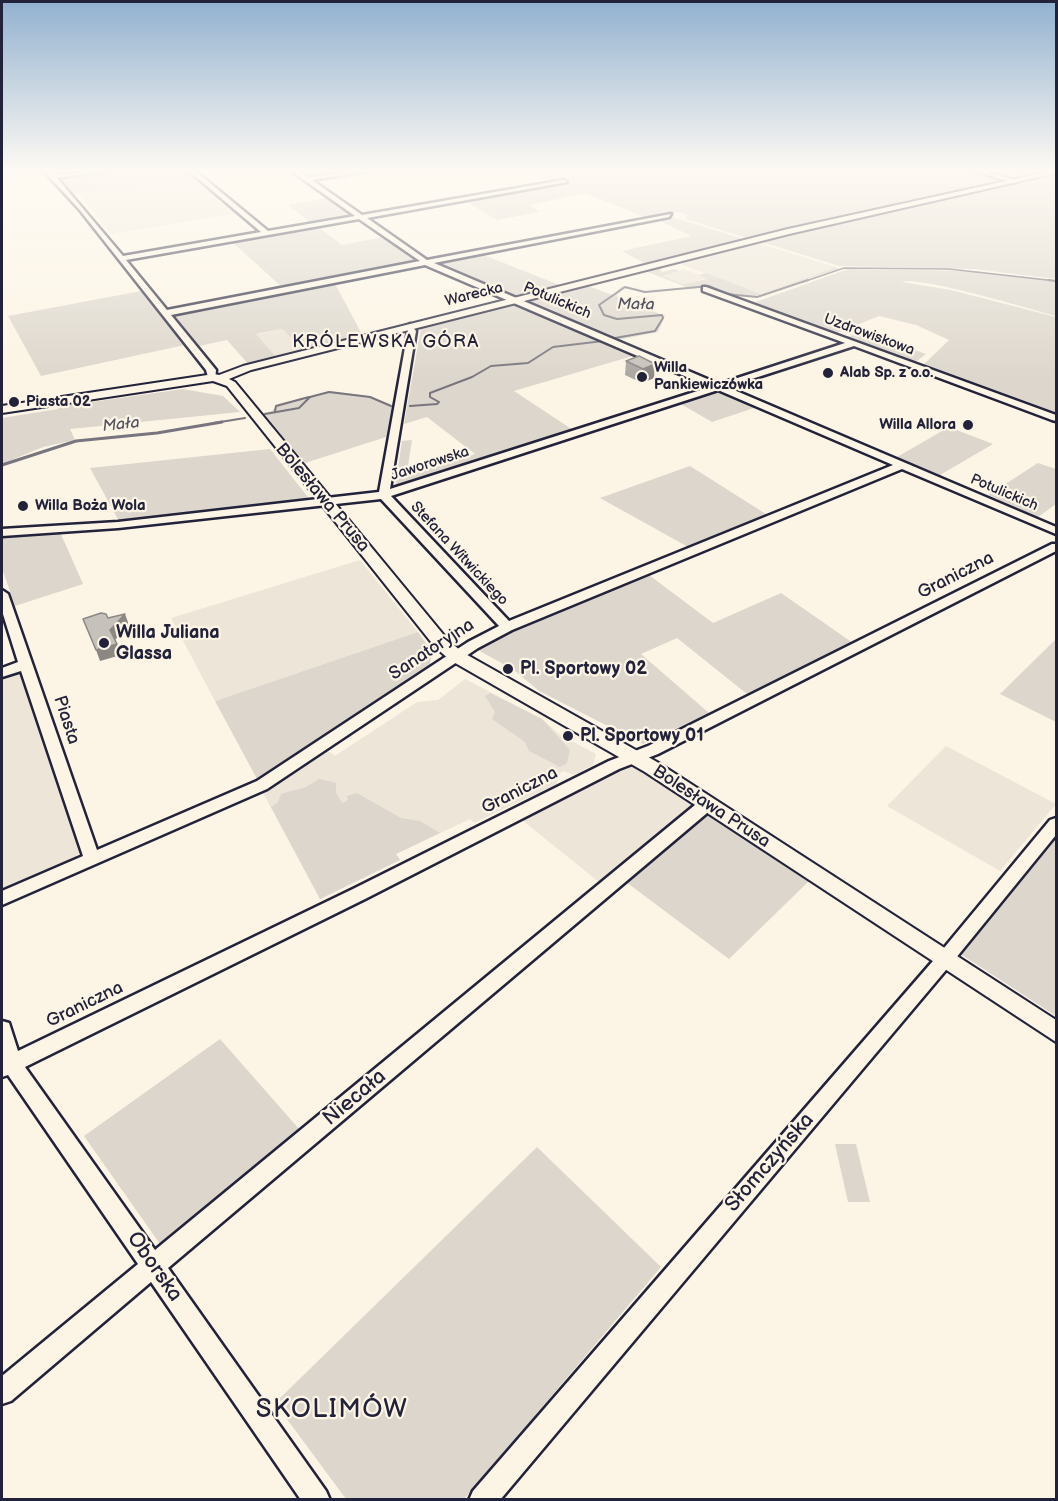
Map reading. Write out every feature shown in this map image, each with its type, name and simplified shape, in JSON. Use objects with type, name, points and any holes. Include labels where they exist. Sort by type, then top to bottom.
[{"type":"street","points":[[2,410],[155,387],[214,381],[211,370],[106,240]]},
{"type":"street","points":[[122,258],[225,240]]},
{"type":"street","name":"Potulickich","points":[[395,240],[427,262],[1056,531]]},
{"type":"street","points":[[166,313],[540,240]]},
{"type":"street","name":"Warecka","points":[[214,381],[247,368],[756,240]]},
{"type":"street","name":"Uzdrowiskowa","points":[[706,289],[1056,418]]},
{"type":"street","points":[[384,495],[412,331],[410,327]]},
{"type":"street","name":"Jaworowska","points":[[2,532],[118,525],[384,495],[852,344]]},
{"type":"street","name":"Bolesława Prusa","points":[[214,381],[243,402],[441,642],[456,656],[634,757],[1056,1032]]},
{"type":"street","name":"Sanatoryjna","points":[[2,898],[262,785],[456,656],[507,627],[900,466]]},
{"type":"street","name":"Stefana Witwickiego","points":[[384,495],[507,627]]},
{"type":"street","name":"Graniczna","points":[[6,1066],[634,757],[653,750],[1056,548]]},
{"type":"street","name":"Piasta","points":[[2,594],[92,859]]},
{"type":"street","points":[[2,673],[26,664]]},
{"type":"street","name":"Niecała","points":[[2,1392],[707,804]]},
{"type":"street","name":"Słomczyńska","points":[[482,1500],[945,959],[1056,824]]},
{"type":"street","name":"Oborska","points":[[2,1029],[6,1066],[153,1266],[317,1500]]},
{"type":"shaded area","points":[[335,240],[342,245],[368,240],[388,240],[420,262],[283,288],[231,241]]},
{"type":"shaded area","points":[[672,240],[747,240],[648,265],[622,251]]},
{"type":"shaded area","points":[[770,240],[1056,240],[1056,279],[974,269],[839,266],[762,242]]},
{"type":"shaded area","points":[[758,243],[836,267],[761,294],[682,265],[683,261]]},
{"type":"shaded area","points":[[481,254],[562,286],[515,296],[438,264]]},
{"type":"shaded area","points":[[836,267],[839,269],[755,296],[726,295],[710,287],[644,293],[624,288],[616,296],[665,316],[658,332],[618,340],[527,301],[588,286],[613,295],[622,286],[645,292],[689,288],[645,271],[660,268],[663,269],[660,270],[662,272],[674,269],[679,271],[662,276],[683,284],[707,279],[699,275],[706,273],[761,294]]},
{"type":"shaded area","points":[[684,269],[708,278],[683,284],[661,276]]},
{"type":"shaded area","points":[[848,269],[975,271],[1056,280],[1056,316],[952,288],[913,281],[902,282],[951,290],[1056,317],[1056,416],[921,367],[949,340],[916,325],[879,316],[832,335],[750,304]]},
{"type":"shaded area","points":[[334,282],[363,336],[305,351],[282,329],[256,334],[277,358],[249,365],[227,340],[199,346],[173,314]]},
{"type":"shaded area","points":[[141,291],[185,345],[41,376],[8,316]]},
{"type":"shaded area","points":[[514,304],[636,355],[514,391],[573,430],[395,488],[402,441],[412,440],[408,466],[440,466],[475,454],[427,417],[404,424],[421,328]]},
{"type":"shaded area","points":[[282,329],[305,351],[277,358],[255,335]]},
{"type":"shaded area","points":[[861,331],[926,354],[913,364],[843,339]]},
{"type":"shaded area","points":[[183,389],[223,396],[240,412],[70,429],[75,440],[43,447],[2,464],[2,418],[58,409],[57,407]]},
{"type":"shaded area","points":[[718,390],[757,407],[712,422],[679,403]]},
{"type":"shaded area","points":[[330,391],[370,396],[392,405],[386,437],[305,463],[263,413],[272,411],[278,404]]},
{"type":"shaded area","points":[[949,427],[993,444],[940,475],[897,457]]},
{"type":"shaded area","points":[[270,449],[311,501],[119,521],[90,468]]},
{"type":"shaded area","points":[[1038,463],[1056,469],[1056,504],[1038,517],[988,495]]},
{"type":"shaded area","points":[[690,466],[769,516],[690,548],[600,498]]},
{"type":"shaded area","points":[[60,532],[83,584],[15,606],[2,568],[2,536]]},
{"type":"shaded area","points":[[360,560],[418,632],[215,701],[171,618]]},
{"type":"shaded area","points":[[649,575],[713,623],[781,593],[853,643],[747,694],[677,638],[641,654],[709,713],[643,744],[539,691],[514,670],[478,650],[502,633]]},
{"type":"shaded area","points":[[418,632],[432,652],[430,665],[257,779],[215,701]]},
{"type":"shaded area","points":[[1056,639],[1056,722],[1000,694]]},
{"type":"shaded area","points":[[13,673],[20,675],[80,852],[76,857],[2,889],[2,677]]},
{"type":"shaded area","points":[[465,679],[542,719],[560,735],[596,754],[593,765],[574,775],[563,771],[558,776],[557,784],[474,823],[470,819],[396,854],[400,860],[320,899],[263,793],[327,750],[335,756],[417,702],[438,700]]},
{"type":"shaded area","points":[[490,693],[542,719],[570,750],[567,763],[560,767],[529,751],[525,742],[492,719],[495,712],[485,696]]},
{"type":"shaded area","points":[[946,746],[1056,804],[1000,871],[887,806]]},
{"type":"shaded area","points":[[631,765],[692,805],[599,882],[522,820]]},
{"type":"shaded area","points":[[319,779],[336,783],[336,793],[342,803],[348,800],[347,796],[357,793],[401,818],[420,821],[440,833],[396,854],[400,860],[320,899],[271,807],[278,802],[281,794],[306,787]]},
{"type":"shaded area","points":[[706,813],[809,881],[729,959],[626,882]]},
{"type":"shaded area","points":[[1056,835],[1056,1016],[959,953]]},
{"type":"shaded area","points":[[220,1039],[300,1130],[160,1244],[84,1136]]},
{"type":"shaded area","points":[[835,1144],[856,1144],[870,1202],[848,1202]]},
{"type":"shaded area","points":[[537,1147],[661,1267],[464,1499],[346,1499],[275,1403]]},
{"type":"building","points":[[639,356],[655,364],[643,369],[626,361]]},
{"type":"building","points":[[101,613],[106,614],[108,618],[125,614],[110,630],[117,644],[96,650],[83,619]]},
{"type":"waterway","name":"Mała","points":[[803,282],[844,268],[949,269],[1056,281],[1048,280]]},
{"type":"waterway","name":"Mała","points":[[615,338],[655,331],[663,318],[662,315],[617,319],[604,315],[599,305],[625,287],[645,292],[709,286],[726,294],[757,297],[808,280]]},
{"type":"waterway","name":"Mała","points":[[410,406],[437,404],[439,402],[430,397],[430,393],[472,377],[491,366],[528,363],[553,347],[603,341]]},
{"type":"waterway","name":"Mała","points":[[265,414],[299,408],[310,397],[329,392],[370,397],[391,406]]},
{"type":"waterway","name":"Mała","points":[[275,411],[276,406],[309,397]]},
{"type":"waterway","name":"Mała","points":[[214,423],[245,418]]},
{"type":"waterway","name":"Mała","points":[[2,465],[76,441],[157,433],[222,422]]},
{"type":"place","name":"Alab Sp. z o.o.","points":[[828,373]]},
{"type":"place","name":"Willa Pankiewiczówka","points":[[642,377]]},
{"type":"place","name":"Piasta 02","points":[[14,402]]},
{"type":"place","name":"Willa Allora","points":[[968,425]]},
{"type":"place","name":"Willa Boża Wola","points":[[23,506]]},
{"type":"place","name":"Willa Juliana Glassa","points":[[104,643]]},
{"type":"place","name":"Pl. Sportowy 02","points":[[508,669]]},
{"type":"place","name":"Pl. Sportowy 01","points":[[568,736]]},
{"type":"district","name":"KRÓLEWSKA GÓRA","points":[[386,342]]},
{"type":"district","name":"SKOLIMÓW","points":[[332,1410]]}]
